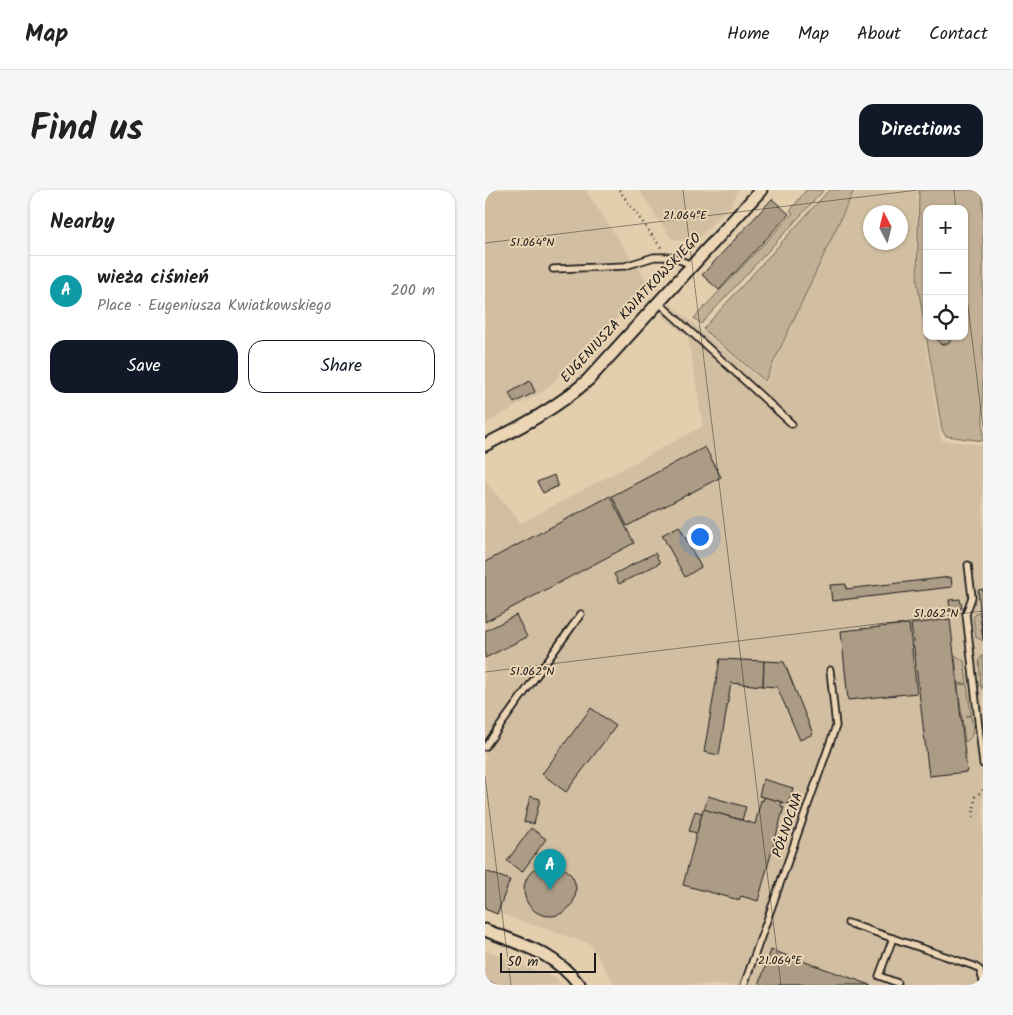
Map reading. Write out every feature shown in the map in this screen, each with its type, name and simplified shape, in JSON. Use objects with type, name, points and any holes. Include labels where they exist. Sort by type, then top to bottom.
[{"type":"street","name":"EUGENIUSZA KWIATKOWSKIEGO","points":[[485,445],[539,417],[567,399],[588,380],[761,190]]},
{"type":"street","points":[[485,930],[544,953],[559,962],[579,985]]},
{"type":"lane","points":[[553,268],[625,266],[654,256],[668,257],[692,265]]},
{"type":"lane","points":[[658,302],[792,424]]},
{"type":"lane","points":[[968,565],[972,597],[966,614],[983,764]]},
{"type":"lane","points":[[485,747],[581,614]]},
{"type":"lane","name":"PÓŁNOCNA","points":[[745,985],[836,726],[830,670]]},
{"type":"lane","points":[[848,923],[974,966],[980,970],[983,981]]},
{"type":"lane","points":[[893,938],[879,976],[898,983]]},
{"type":"path","points":[[619,190],[668,257]]},
{"type":"path","points":[[973,817],[975,797],[983,790]]},
{"type":"shaded area","points":[[485,190],[585,190],[650,285],[545,390],[485,424]]},
{"type":"shaded area","points":[[639,190],[738,190],[733,203],[693,244],[671,238]]},
{"type":"shaded area","points":[[806,190],[824,190],[701,324],[694,318],[793,213],[790,211]]},
{"type":"shaded area","points":[[829,190],[854,190],[765,381],[703,329]]},
{"type":"shaded area","points":[[854,190],[917,190],[916,281],[923,326],[923,340],[925,340],[941,440],[983,445],[983,985],[615,985],[590,944],[485,909],[485,481],[521,523],[703,426],[688,337],[662,315],[671,305],[766,384],[817,267]]},
{"type":"shaded area","points":[[919,190],[983,190],[983,441],[946,436],[942,430],[927,340],[968,340],[968,205],[923,205],[923,317],[917,281]]},
{"type":"shaded area","points":[[979,611],[983,641],[976,637],[973,617]]},
{"type":"shaded area","points":[[955,655],[964,661],[967,683],[958,684]]},
{"type":"shaded area","points":[[983,655],[983,688],[981,688],[979,660]]},
{"type":"shaded area","points":[[967,684],[971,715],[966,716],[971,716],[973,731],[971,737],[965,742],[958,685]]},
{"type":"shaded area","points":[[485,950],[555,978],[561,985],[485,985]]},
{"type":"building","points":[[772,199],[789,214],[719,290],[702,275]]},
{"type":"building","points":[[938,340],[951,340],[949,343],[941,345]]},
{"type":"building","points":[[530,381],[535,392],[514,403],[509,393]]},
{"type":"building","points":[[705,447],[721,477],[627,526],[612,496]]},
{"type":"building","points":[[554,475],[558,486],[543,493],[537,482]]},
{"type":"building","points":[[610,496],[634,543],[485,622],[485,562]]},
{"type":"building","points":[[679,526],[701,567],[685,577],[662,535]]},
{"type":"building","points":[[655,553],[660,563],[619,584],[614,574]]},
{"type":"building","points":[[951,577],[952,587],[832,601],[830,585],[846,584],[846,589]]},
{"type":"building","points":[[983,589],[983,639],[978,590]]},
{"type":"building","points":[[960,599],[962,608],[950,610],[949,600]]},
{"type":"building","points":[[516,615],[527,637],[485,658],[485,631]]},
{"type":"building","points":[[950,619],[967,772],[929,776],[911,624]]},
{"type":"building","points":[[909,624],[917,693],[848,700],[841,631]]},
{"type":"building","points":[[720,659],[764,661],[763,686],[731,683],[719,755],[704,752]]},
{"type":"building","points":[[764,661],[784,662],[813,734],[800,740],[777,687],[763,686]]},
{"type":"building","points":[[591,708],[616,726],[566,792],[542,774]]},
{"type":"building","points":[[763,779],[793,788],[788,804],[759,796]]},
{"type":"building","points":[[530,796],[540,799],[534,824],[524,822]]},
{"type":"building","points":[[708,796],[746,807],[742,820],[704,810]]},
{"type":"building","points":[[764,797],[782,802],[781,806],[784,807],[758,901],[741,896],[739,900],[683,885],[703,809],[755,824],[761,800],[763,801]]},
{"type":"building","points":[[695,811],[702,813],[697,833],[689,831]]},
{"type":"building","points":[[531,828],[546,839],[522,872],[507,861]]},
{"type":"building","points":[[545,864],[555,864],[564,868],[572,876],[576,890],[572,904],[564,912],[555,916],[545,916],[536,912],[528,904],[524,895],[524,885],[528,876],[536,868]]},
{"type":"building","points":[[485,871],[510,880],[497,914],[485,909]]},
{"type":"building","points":[[771,950],[871,985],[759,985]]},
{"type":"building","points":[[485,981],[496,985],[485,985]]},
{"type":"place","name":"wieża ciśnień","points":[[550,890]]}]
